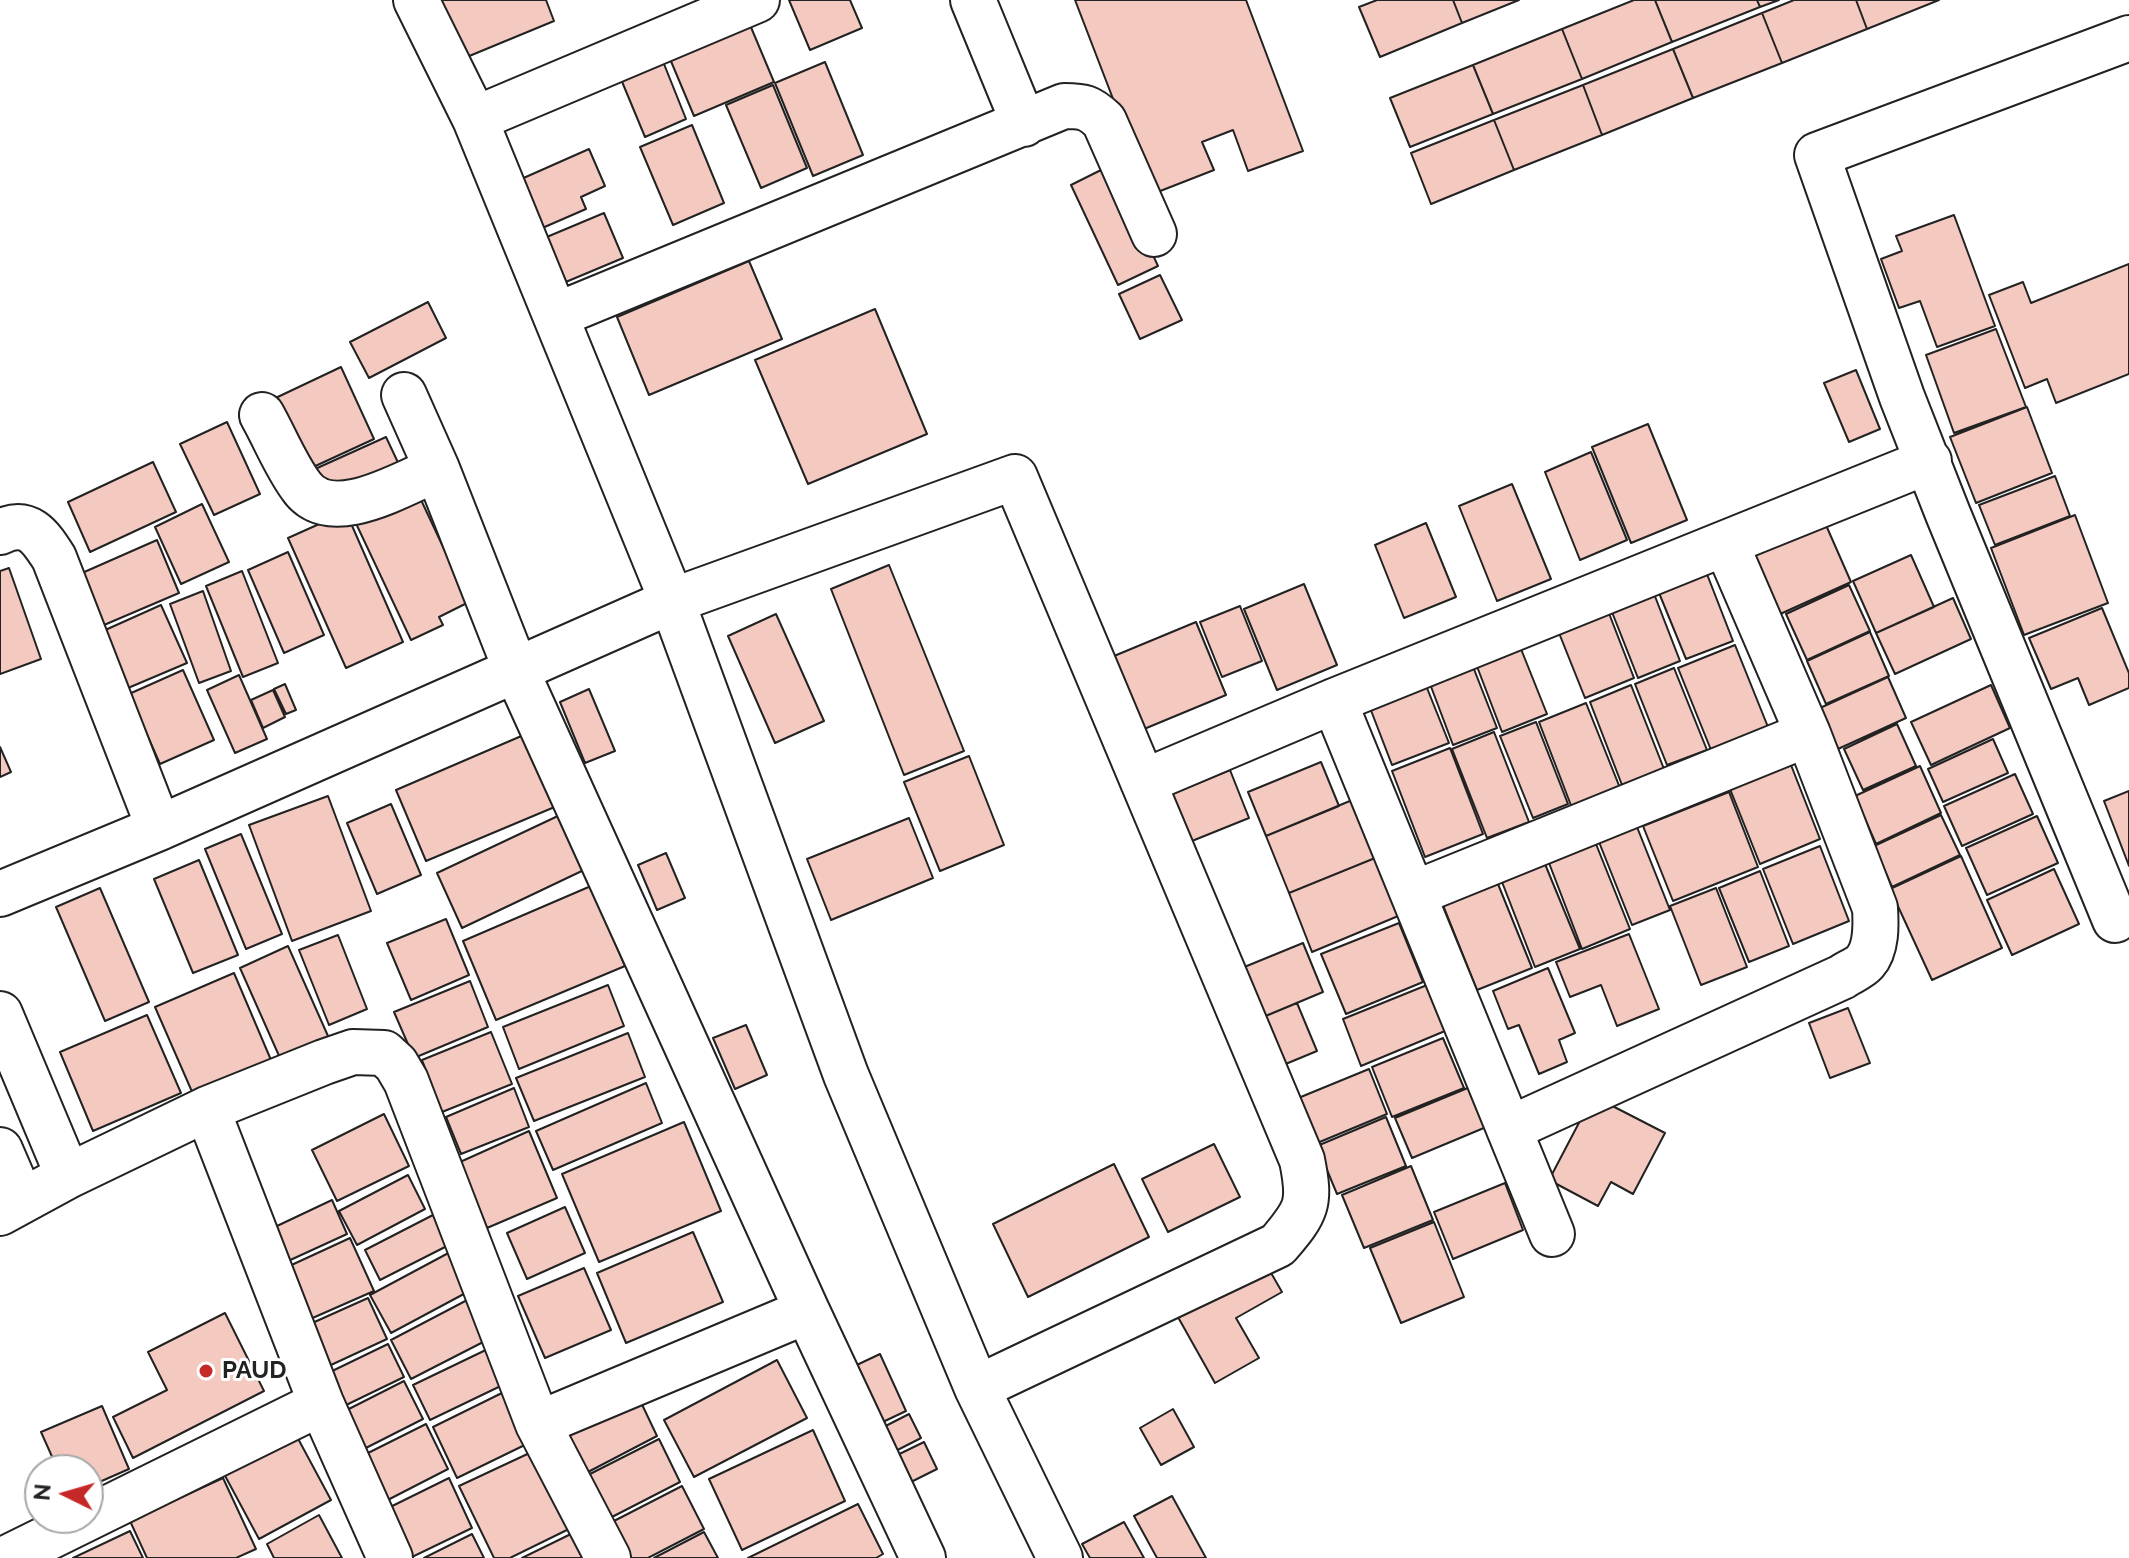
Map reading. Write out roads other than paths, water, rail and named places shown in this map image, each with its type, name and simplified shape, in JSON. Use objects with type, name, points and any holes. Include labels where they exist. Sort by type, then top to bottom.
[{"type":"street","points":[[416,0],[475,119],[672,601],[846,1075],[977,1388],[1060,1558]]},
{"type":"street","points":[[475,119],[757,0]]},
{"type":"street","points":[[973,0],[1024,124]]},
{"type":"street","points":[[2115,920],[1948,514],[1897,383],[1817,155],[2129,38]]},
{"type":"street","points":[[557,315],[1064,106],[1090,109],[1104,121],[1154,234]]},
{"type":"street","points":[[404,395],[437,469],[516,670],[807,1311],[923,1558]]},
{"type":"street","points":[[262,415],[302,488],[318,502],[337,505],[358,502],[437,469]]},
{"type":"street","points":[[1143,782],[1334,701],[1929,461]]},
{"type":"street","points":[[0,894],[159,828],[672,601],[1015,477],[1302,1160],[1308,1190],[1299,1221],[1278,1245],[977,1388]]},
{"type":"street","points":[[0,532],[9,527],[27,528],[40,538],[54,558],[159,828]]},
{"type":"street","points":[[1509,1129],[1842,977],[1865,962],[1872,947],[1876,929],[1875,908],[1808,734],[1726,544]]},
{"type":"street","points":[[1334,701],[1552,1234]]},
{"type":"street","points":[[1413,894],[1808,734]]},
{"type":"street","points":[[0,1014],[68,1176]]},
{"type":"street","points":[[0,1150],[11,1207],[207,1109],[353,1052],[384,1053],[396,1064],[406,1081],[538,1424],[608,1558]]},
{"type":"street","points":[[207,1109],[321,1403],[390,1558]]},
{"type":"street","points":[[538,1424],[807,1311]]},
{"type":"street","points":[[104,1510],[321,1403]]},
{"type":"street","points":[[8,1547],[44,1534]]},
{"type":"place","name":"PAUD","points":[[206,1371]]}]
